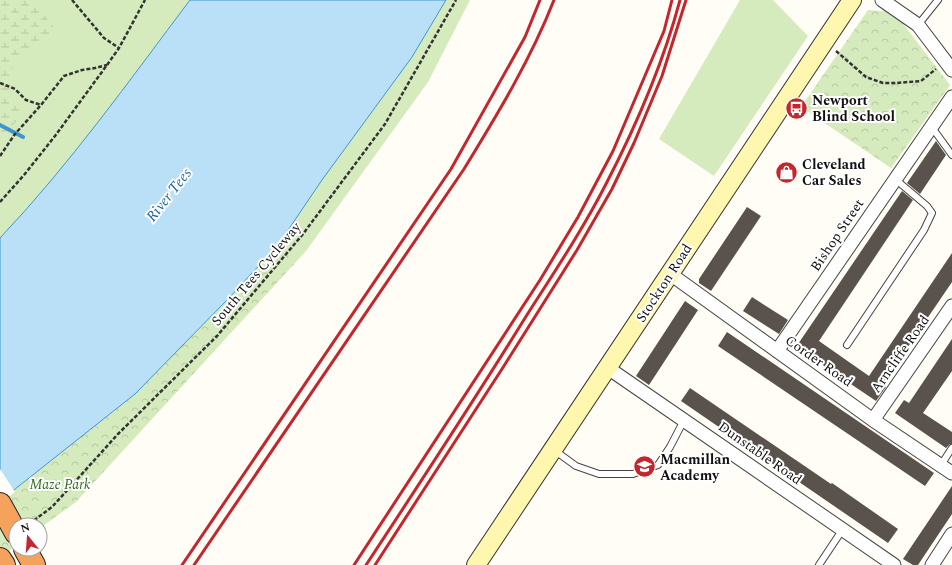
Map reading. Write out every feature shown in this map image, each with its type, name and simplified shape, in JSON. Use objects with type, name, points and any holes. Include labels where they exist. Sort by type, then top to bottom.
[{"type":"highway","points":[[0,504],[8,518]]},
{"type":"highway","points":[[0,559],[4,565]]},
{"type":"main road","name":"Stockton Road","points":[[476,565],[852,0]]},
{"type":"street","points":[[882,0],[918,25],[949,66]]},
{"type":"street","name":"Bishop Street","points":[[777,351],[952,97]]},
{"type":"street","name":"Corder Road","points":[[669,274],[873,420],[952,473]]},
{"type":"street","name":"Arncliffe Road","points":[[873,420],[952,306]]},
{"type":"street","name":"Dunstable Road","points":[[608,368],[894,565]]},
{"type":"street","points":[[932,565],[952,534]]},
{"type":"lane","points":[[918,25],[938,0]]},
{"type":"lane","points":[[931,126],[952,155]]},
{"type":"lane","points":[[847,345],[924,230],[932,213],[895,179]]},
{"type":"lane","points":[[553,449],[576,466],[598,474],[633,474],[658,465],[670,447],[684,420]]},
{"type":"lane","points":[[940,465],[952,448]]},
{"type":"lane","points":[[819,565],[843,529]]},
{"type":"path","points":[[72,0],[104,38],[119,48]]},
{"type":"path","points":[[0,202],[55,136],[107,65],[119,48],[145,0]]},
{"type":"path","name":"South Tees Cycleway","points":[[39,517],[52,507],[118,434],[218,336],[303,234],[385,124],[456,0]]},
{"type":"path","points":[[825,41],[866,77],[883,83],[921,81],[949,66]]},
{"type":"path","points":[[0,156],[16,134],[42,105],[64,76],[82,70],[107,65]]},
{"type":"path","points":[[0,83],[15,89],[26,100],[42,105]]},
{"type":"green space","points":[[0,0],[190,0],[75,152],[0,238]]},
{"type":"green space","points":[[0,0],[32,0],[57,31],[12,66],[9,96],[25,113],[0,138]]},
{"type":"green space","points":[[446,0],[470,0],[428,82],[306,251],[278,245],[322,180],[412,57]]},
{"type":"green space","points":[[740,0],[773,0],[808,36],[714,176],[659,139]]},
{"type":"green space","points":[[868,10],[894,12],[950,85],[891,168],[801,107]]},
{"type":"green space","name":"Maze Park","points":[[278,245],[306,251],[76,502],[48,522],[48,517],[8,517],[8,552],[0,558],[0,501],[135,394],[227,300]]},
{"type":"water","name":"River Tees","points":[[190,0],[446,0],[412,57],[322,180],[278,245],[227,300],[135,394],[0,501],[0,238],[75,152]]},
{"type":"pier","points":[[0,469],[15,492],[0,503]]},
{"type":"building","points":[[936,141],[946,155],[920,194],[907,183]]},
{"type":"building","points":[[902,191],[913,200],[819,341],[869,376],[952,253],[952,282],[882,385],[886,387],[876,401],[796,347]]},
{"type":"building","points":[[747,207],[761,216],[711,291],[699,283],[699,279]]},
{"type":"building","points":[[752,297],[788,320],[779,334],[743,311]]},
{"type":"building","points":[[685,301],[698,310],[649,385],[636,376]]},
{"type":"building","points":[[727,332],[934,473],[925,486],[718,346]]},
{"type":"building","points":[[952,339],[952,371],[923,413],[952,432],[952,444],[946,448],[895,413],[904,400],[909,403]]},
{"type":"building","points":[[690,388],[898,529],[888,543],[681,401]]},
{"type":"building","points":[[952,486],[952,514],[918,565],[913,565],[903,559]]},
{"type":"waterway","points":[[0,125],[23,137]]},
{"type":"railway","points":[[182,565],[451,169],[525,37],[540,0]]},
{"type":"railway","points":[[194,565],[464,169],[524,65],[554,0]]},
{"type":"railway","points":[[354,565],[540,280],[578,217],[613,151],[664,31],[672,0]]},
{"type":"railway","points":[[366,565],[427,473],[587,219],[628,140],[648,94],[665,48],[680,0]]},
{"type":"railway","points":[[375,565],[502,369],[577,250],[612,189],[634,143],[662,76],[686,0]]},
{"type":"place","name":"Newport Blind School","points":[[796,108]]},
{"type":"place","name":"Cleveland Car Sales","points":[[787,172]]},
{"type":"place","name":"Macmillan Academy","points":[[645,467]]}]
